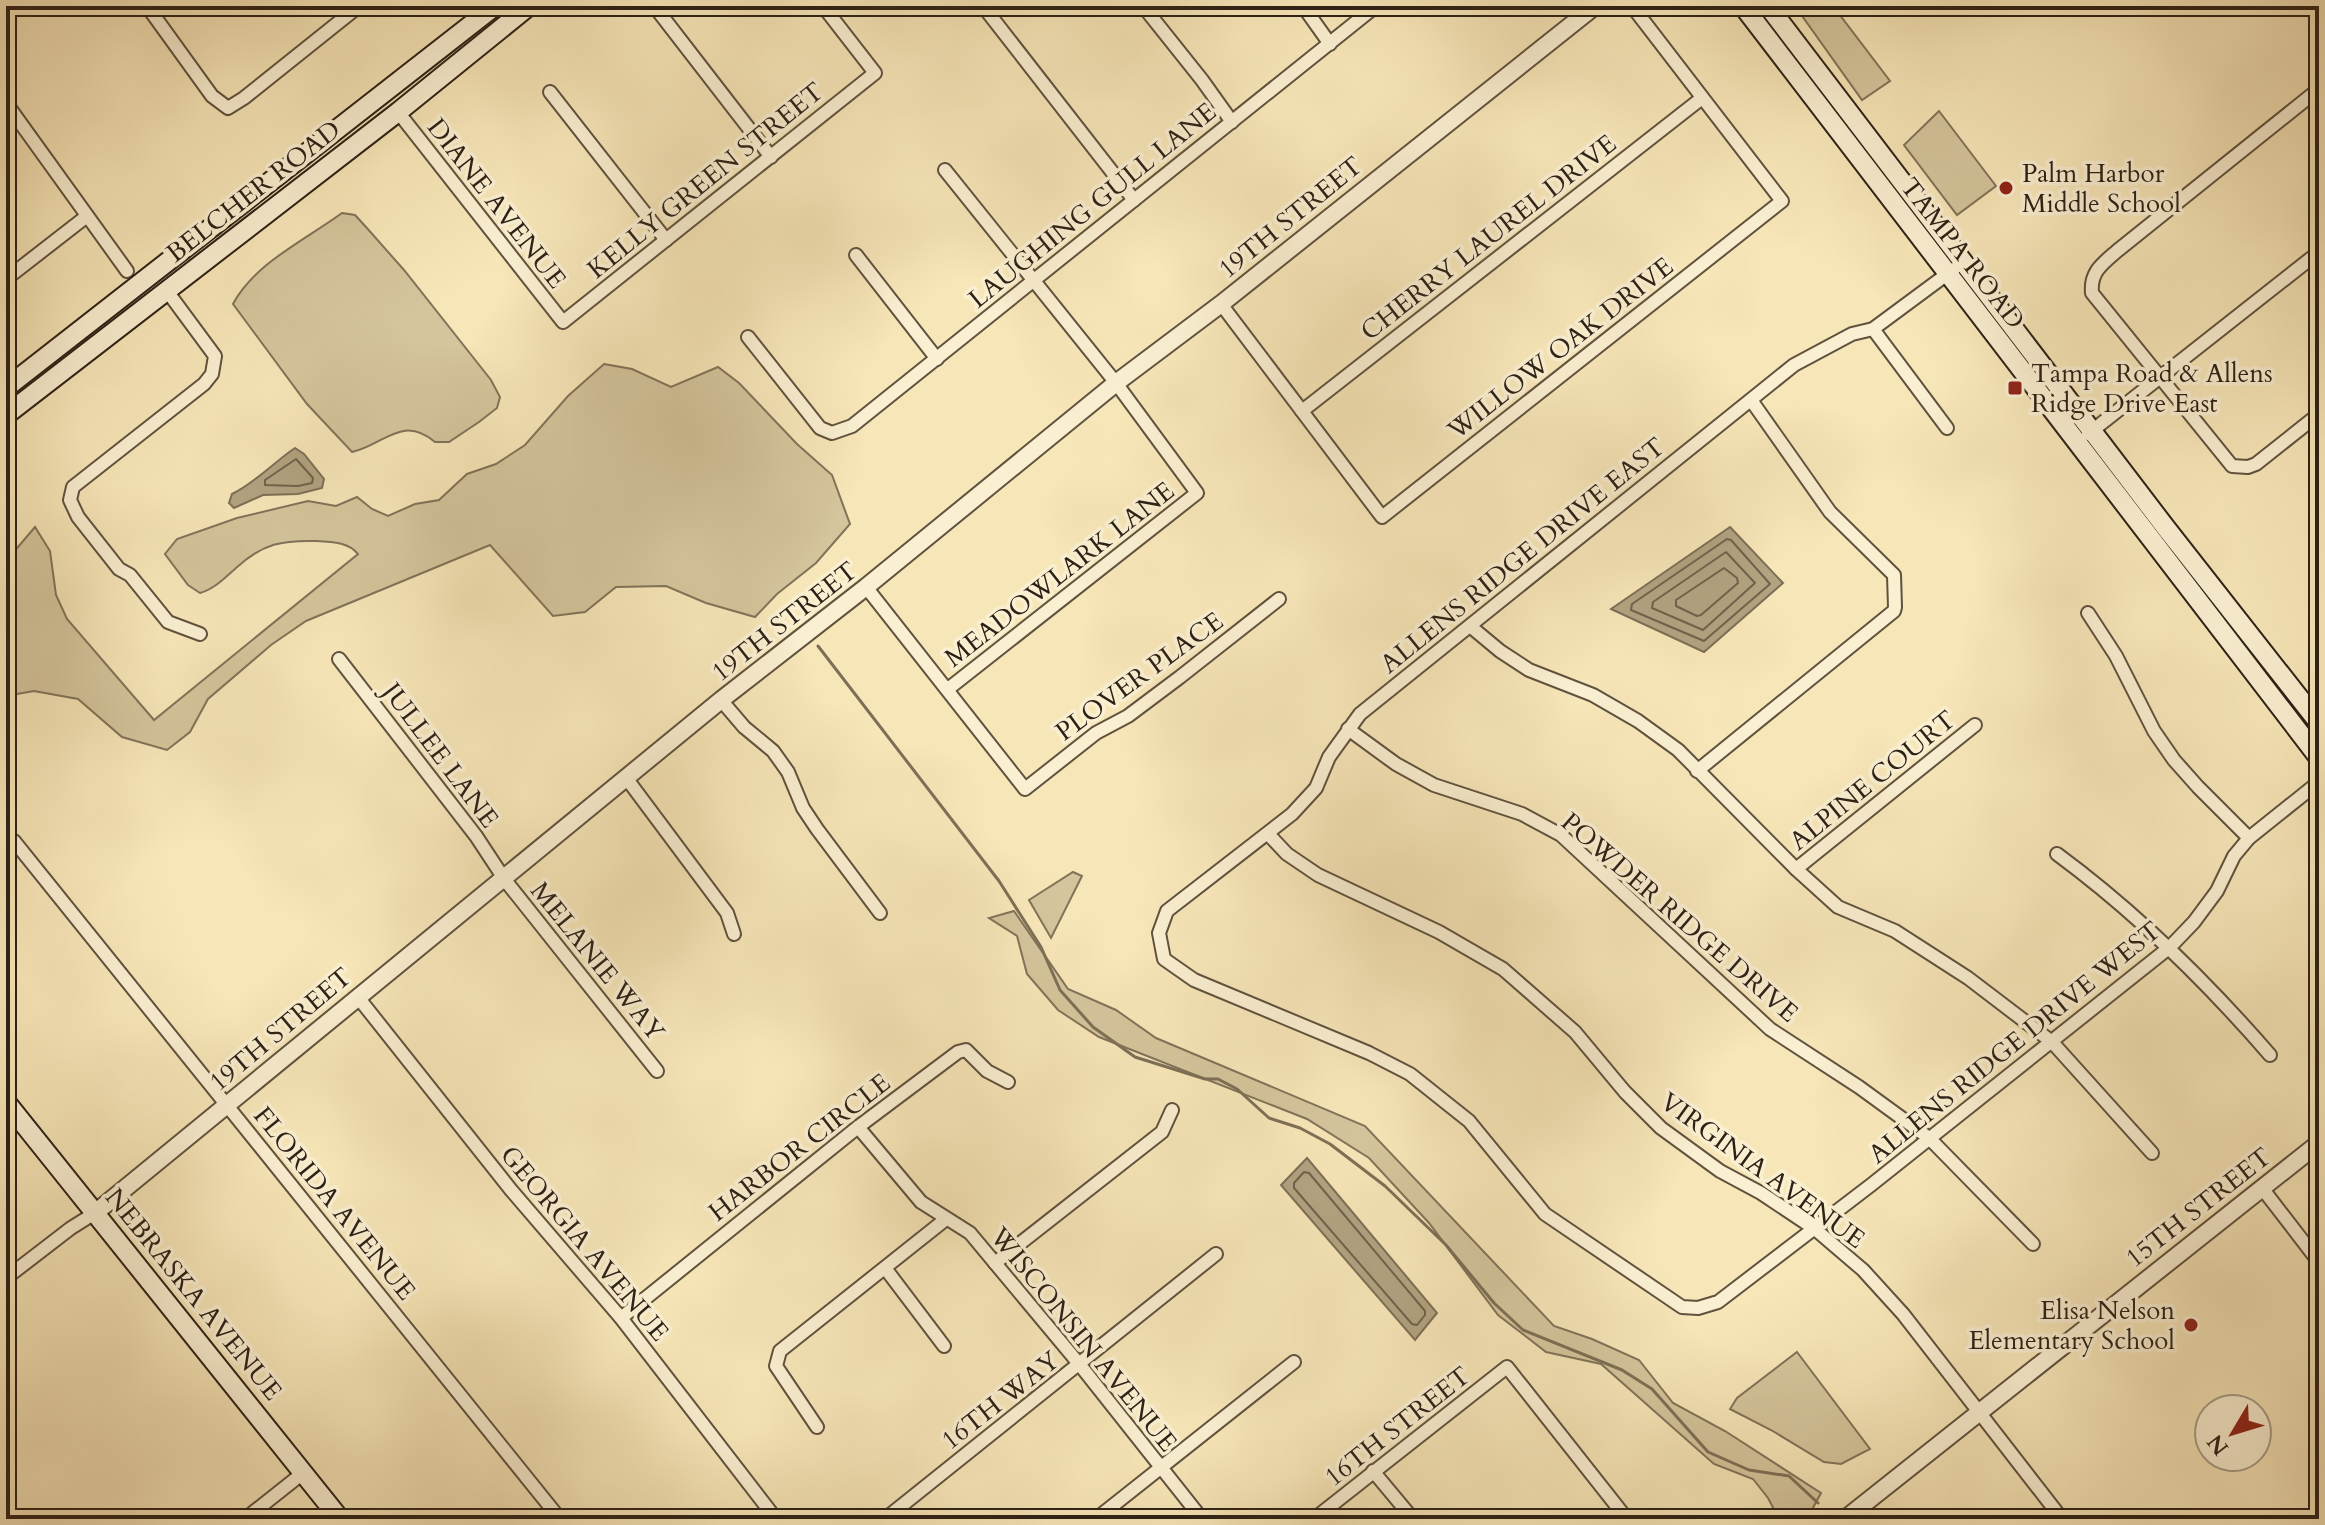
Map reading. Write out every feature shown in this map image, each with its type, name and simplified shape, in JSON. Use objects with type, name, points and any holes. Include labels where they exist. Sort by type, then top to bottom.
[{"type":"main road","name":"BELCHER ROAD","points":[[6,388],[495,6]]},
{"type":"main road","name":"BELCHER ROAD","points":[[6,415],[398,112],[529,6]]},
{"type":"main road","name":"TAMPA ROAD","points":[[1743,6],[2319,758]]},
{"type":"main road","name":"TAMPA ROAD","points":[[1768,6],[2319,723]]},
{"type":"main road","points":[[1851,150],[1867,138]]},
{"type":"main road","name":"NEBRASKA AVENUE","points":[[6,1102],[340,1519]]},
{"type":"street","points":[[147,6],[212,96],[228,108],[359,6]]},
{"type":"street","name":"KELLY GREEN STREET","points":[[563,322],[875,73],[823,6]]},
{"type":"street","points":[[983,6],[1134,200]]},
{"type":"street","points":[[1143,6],[1232,122]]},
{"type":"street","points":[[1303,6],[1330,44]]},
{"type":"street","name":"LAUGHING GULL LANE","points":[[748,337],[820,428],[832,433],[852,426],[1376,6]]},
{"type":"street","name":"19TH STREET","points":[[6,1278],[95,1213],[721,700],[866,587],[1116,383],[1221,304],[1595,6]]},
{"type":"street","name":"WILLOW OAK DRIVE","points":[[1221,304],[1382,517],[1782,201],[1632,6]]},
{"type":"street","points":[[655,7],[771,157]]},
{"type":"street","points":[[2319,89],[2117,251],[2099,266],[2091,279],[2092,293],[2232,466],[2256,464],[2319,414]]},
{"type":"street","points":[[550,92],[666,240]]},
{"type":"street","name":"CHERRY LAUREL DRIVE","points":[[1302,411],[1702,98]]},
{"type":"street","points":[[6,103],[127,271]]},
{"type":"street","name":"DIANE AVENUE","points":[[398,112],[563,322]]},
{"type":"street","points":[[945,170],[1116,383]]},
{"type":"street","points":[[6,279],[87,216]]},
{"type":"street","points":[[2076,443],[2319,252]]},
{"type":"street","points":[[856,255],[937,359]]},
{"type":"street","name":"ALLENS RIDGE DRIVE EAST","points":[[1706,1307],[1682,1307],[1545,1214],[1469,1121],[1410,1074],[1369,1053],[1194,980],[1164,959],[1159,933],[1167,911],[1269,835],[1316,788],[1329,757],[1360,714],[1803,360],[1852,334],[1873,329],[1963,262]]},
{"type":"street","points":[[167,291],[215,356],[212,374],[204,384],[73,487],[70,500],[78,517],[119,569],[130,575],[168,622],[200,634]]},
{"type":"street","points":[[1873,329],[1947,428]]},
{"type":"street","name":"MEADOWLARK LANE","points":[[948,689],[1197,493],[1116,383]]},
{"type":"street","points":[[1697,771],[1894,611],[1895,607],[1894,575],[1830,512],[1751,400]]},
{"type":"street","points":[[866,587],[948,689]]},
{"type":"street","name":"PLOVER PLACE","points":[[948,689],[1025,789],[1096,733],[1128,716],[1279,599]]},
{"type":"street","points":[[2088,613],[2116,656],[2154,731],[2174,760],[2249,838]]},
{"type":"street","points":[[1470,626],[1529,670],[1585,691],[1638,721],[1678,750],[1838,907],[1895,931],[1968,978],[2052,1042],[2152,1153]]},
{"type":"street","name":"JULLEE LANE","points":[[339,659],[457,811],[505,880]]},
{"type":"street","points":[[721,700],[744,727],[773,751],[788,772],[803,808],[880,913]]},
{"type":"street","name":"ALPINE COURT","points":[[1796,869],[1975,725]]},
{"type":"street","name":"POWDER RIDGE DRIVE","points":[[1348,729],[1396,764],[1434,785],[1522,814],[1561,835],[1770,1029],[1859,1087],[1929,1138],[2033,1244]]},
{"type":"street","points":[[627,779],[727,913],[734,934]]},
{"type":"street","name":"ALLENS RIDGE DRIVE WEST","points":[[1706,1307],[1718,1302],[1815,1229],[2170,947],[2217,891],[2234,856],[2249,838],[2319,782]]},
{"type":"street","name":"VIRGINIA AVENUE","points":[[1269,835],[1287,854],[1318,875],[1439,932],[1503,969],[1575,1032],[1625,1092],[1661,1128],[1720,1171],[1761,1193],[1815,1229],[1863,1270],[1903,1314],[2062,1519]]},
{"type":"street","name":"FLORIDA AVENUE","points":[[14,841],[560,1519]]},
{"type":"street","points":[[2057,854],[2170,947],[2270,1055]]},
{"type":"street","name":"MELANIE WAY","points":[[505,880],[657,1071]]},
{"type":"street","name":"GEORGIA AVENUE","points":[[357,996],[511,1190],[621,1318],[776,1519]]},
{"type":"street","name":"HARBOR CIRCLE","points":[[621,1318],[858,1127],[958,1052],[966,1050],[987,1071],[1008,1082]]},
{"type":"street","points":[[995,1263],[1162,1132],[1172,1110]]},
{"type":"street","name":"WISCONSIN AVENUE","points":[[858,1127],[921,1202],[970,1233],[1202,1519]]},
{"type":"street","name":"15TH STREET","points":[[1845,1519],[2319,1143]]},
{"type":"street","points":[[2262,1188],[2319,1262]]},
{"type":"street","points":[[817,1427],[776,1366],[780,1351],[946,1219]]},
{"type":"street","name":"16TH WAY","points":[[885,1519],[1216,1254]]},
{"type":"street","points":[[885,1268],[944,1346]]},
{"type":"street","points":[[1096,1519],[1294,1362]]},
{"type":"street","name":"16TH STREET","points":[[1314,1519],[1507,1367],[1627,1519]]},
{"type":"street","points":[[1373,1471],[1413,1519]]},
{"type":"street","points":[[245,1519],[303,1473]]},
{"type":"shaded area","points":[[1795,6],[1833,6],[1890,81],[1862,100]]},
{"type":"shaded area","points":[[1939,111],[1996,186],[1957,215],[1904,145]]},
{"type":"shaded area","points":[[342,213],[355,215],[404,270],[491,380],[500,397],[497,408],[449,442],[435,442],[423,434],[403,431],[352,452],[307,404],[233,304],[242,289],[267,264]]},
{"type":"shaded area","points":[[604,364],[632,369],[671,387],[718,367],[739,383],[797,444],[832,475],[850,524],[816,563],[777,594],[755,617],[706,603],[666,586],[616,587],[585,612],[553,616],[490,545],[306,621],[271,645],[208,699],[190,732],[167,750],[122,737],[78,699],[34,691],[6,696],[9,691],[6,682],[6,561],[35,527],[50,551],[56,595],[67,619],[154,720],[358,554],[345,545],[329,542],[294,541],[274,545],[255,553],[219,583],[200,593],[188,585],[165,554],[177,539],[237,518],[308,501],[336,506],[357,497],[388,516],[415,504],[439,500],[467,474],[496,464],[525,445],[568,396]]},
{"type":"shaded area","points":[[1073,872],[1082,876],[1051,938],[1029,900]]},
{"type":"shaded area","points":[[1014,911],[1068,989],[1116,1010],[1156,1038],[1365,1126],[1554,1326],[1639,1360],[1673,1403],[1725,1431],[1821,1493],[1808,1517],[1779,1519],[1753,1479],[1714,1464],[1601,1364],[1546,1352],[1498,1315],[1429,1223],[1369,1158],[1307,1119],[1099,1037],[1058,1010],[1027,974],[1017,936],[989,918]]},
{"type":"shaded area","points":[[1797,1352],[1870,1449],[1841,1464],[1824,1462],[1730,1409],[1737,1398]]},
{"type":"water","points":[[295,448],[304,454],[324,479],[322,488],[298,494],[263,495],[234,508],[229,503],[232,494]]},
{"type":"water","points":[[1730,527],[1783,583],[1704,652],[1611,609]]},
{"type":"water","points":[[1307,1158],[1437,1313],[1415,1340],[1281,1185]]},
{"type":"waterway","points":[[818,646],[999,881],[1041,947],[1060,990],[1093,1027],[1135,1057],[1205,1079],[1218,1079],[1237,1089],[1269,1118],[1300,1128],[1330,1144],[1385,1186],[1446,1245],[1494,1303],[1523,1330],[1622,1370],[1652,1389],[1708,1452],[1749,1470],[1789,1476],[1818,1503]]},
{"type":"place","name":"Palm Harbor Middle School","points":[[2006,188]]},
{"type":"place","name":"Tampa Road & Allens Ridge Drive East","points":[[2015,388]]},
{"type":"place","name":"Elisa Nelson Elementary School","points":[[2191,1325]]}]
